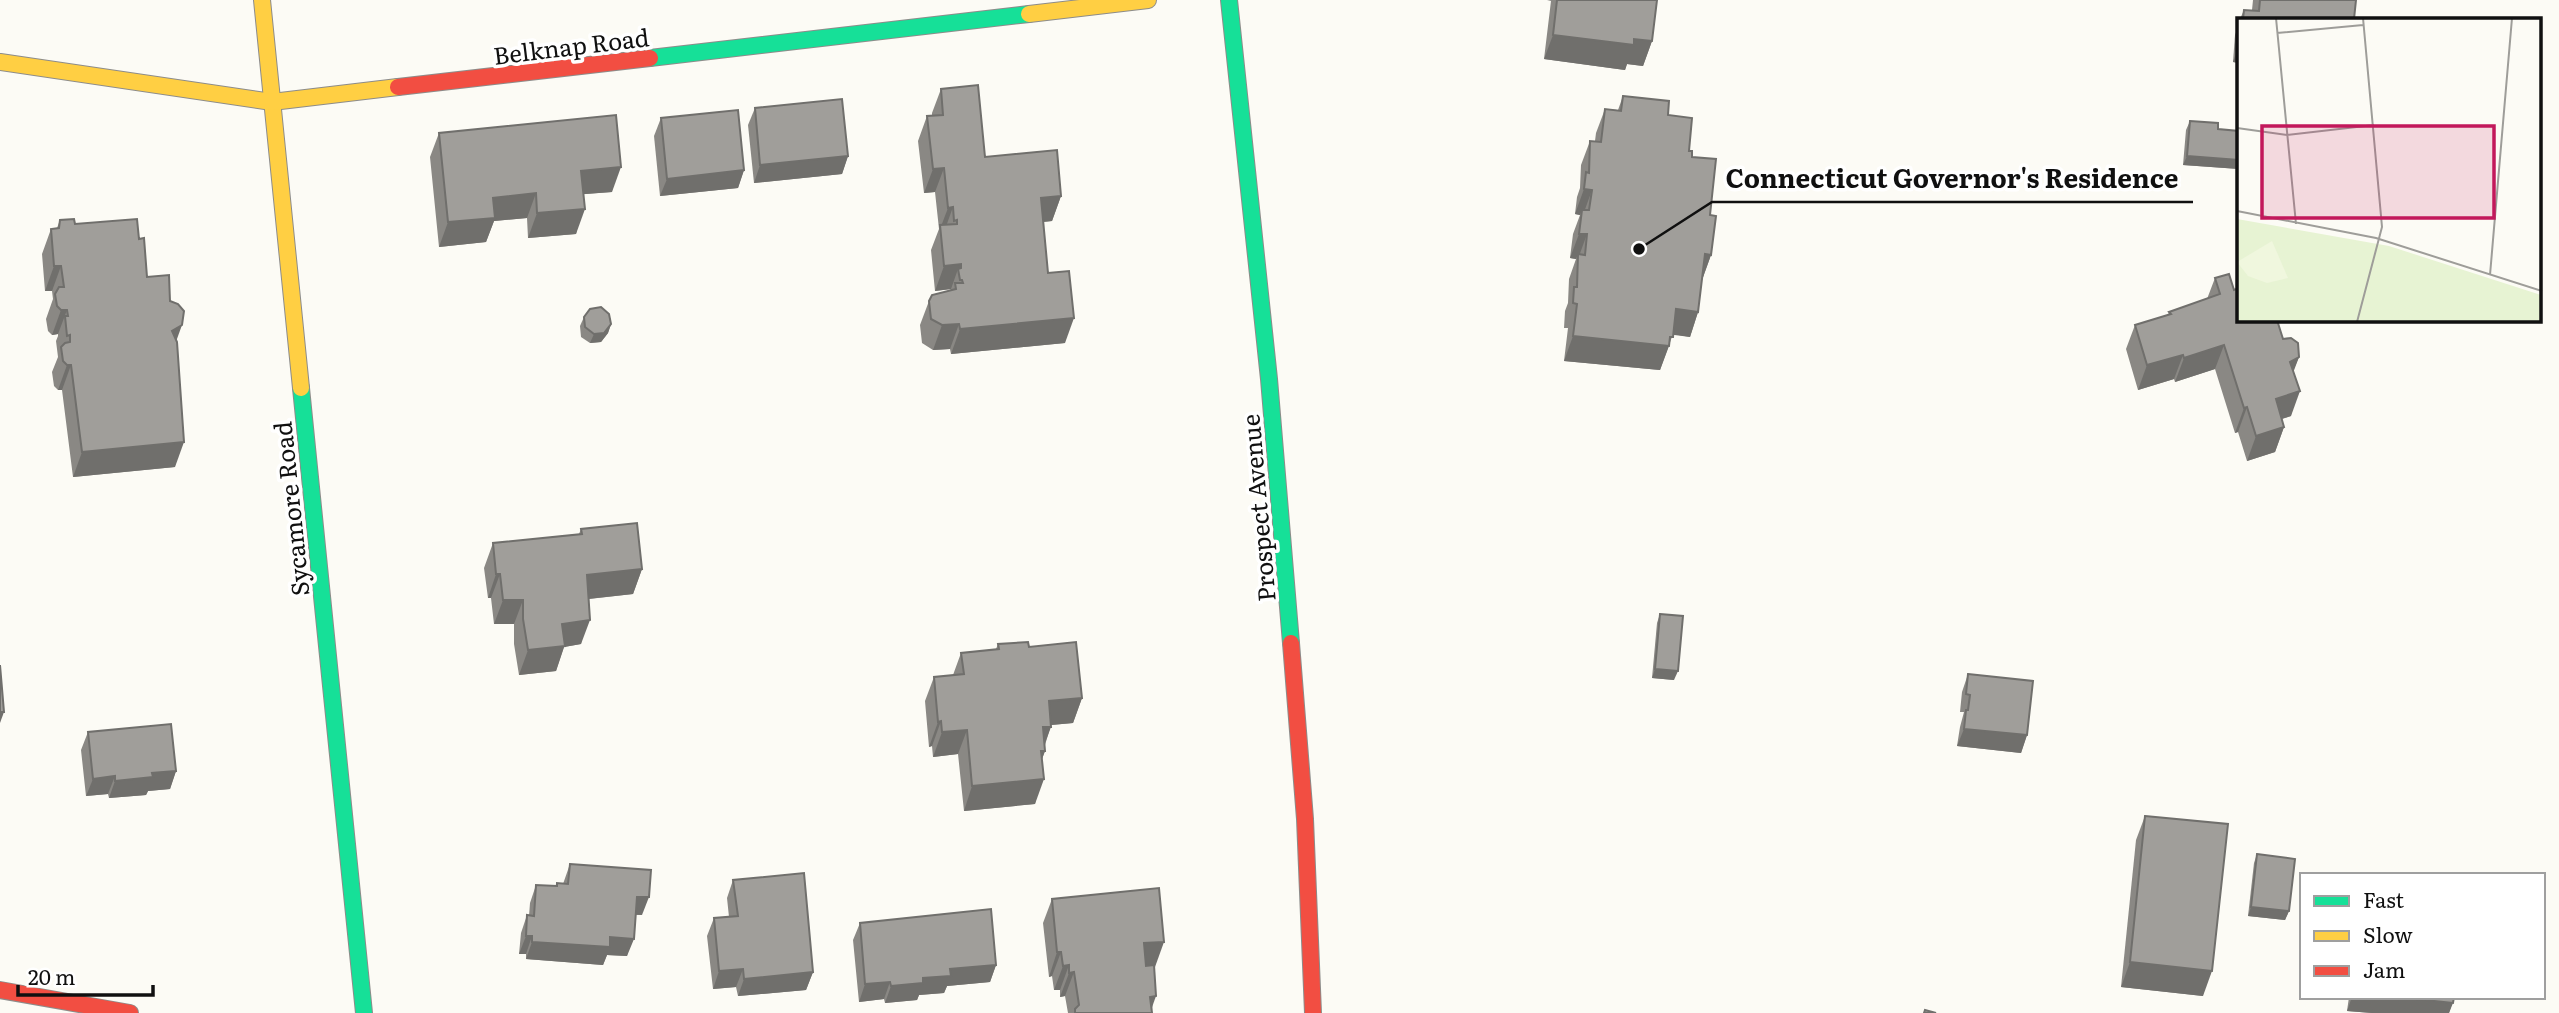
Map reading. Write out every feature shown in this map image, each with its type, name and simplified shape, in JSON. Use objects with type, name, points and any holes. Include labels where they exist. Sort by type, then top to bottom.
[{"type":"street","name":"Sycamore Road","points":[[262,0],[364,1013]]},
{"type":"street","name":"Belknap Road","points":[[0,62],[272,102],[1148,0]]},
{"type":"street","name":"Prospect Avenue","points":[[1229,0],[1269,379],[1305,819],[1313,1013]]},
{"type":"street","points":[[0,990],[130,1013]]},
{"type":"building","points":[[1557,0],[1657,0],[1652,41],[1634,39],[1634,45],[1553,35]]},
{"type":"building","points":[[2260,0],[2356,0],[2354,18],[2243,18],[2244,10],[2259,11]]},
{"type":"building","points":[[978,85],[985,157],[1057,150],[1061,196],[1041,198],[1048,273],[1069,271],[1074,318],[960,329],[959,324],[942,325],[931,319],[929,301],[932,295],[956,289],[955,283],[963,283],[958,269],[961,264],[944,266],[940,225],[957,224],[957,220],[954,221],[953,207],[948,208],[944,168],[933,169],[927,116],[943,115],[941,89]]},
{"type":"building","points":[[1623,96],[1669,101],[1668,115],[1692,118],[1689,151],[1692,151],[1692,157],[1716,159],[1710,215],[1716,216],[1711,255],[1705,254],[1698,312],[1676,309],[1673,337],[1670,337],[1669,346],[1573,336],[1578,254],[1585,255],[1587,234],[1579,234],[1582,210],[1589,210],[1592,190],[1584,189],[1586,172],[1589,173],[1590,141],[1601,142],[1605,109],[1621,111]]},
{"type":"building","points":[[842,99],[848,156],[760,165],[755,108]]},
{"type":"building","points":[[738,110],[744,170],[667,179],[661,118]]},
{"type":"building","points":[[616,115],[621,167],[581,171],[585,209],[537,213],[536,193],[493,198],[495,218],[448,222],[439,133]]},
{"type":"building","points":[[2190,121],[2218,123],[2218,129],[2237,131],[2237,160],[2187,156]]},
{"type":"building","points":[[74,219],[75,224],[137,219],[139,239],[144,238],[147,277],[169,275],[170,301],[178,304],[184,311],[182,325],[172,331],[177,342],[184,442],[82,452],[71,365],[63,361],[61,347],[70,342],[70,335],[67,336],[67,310],[61,310],[57,306],[55,294],[59,287],[64,287],[61,266],[54,266],[51,229],[59,228],[60,220]]},
{"type":"building","points":[[2229,274],[2234,290],[2237,289],[2237,322],[2278,322],[2283,339],[2291,338],[2298,343],[2299,357],[2290,362],[2300,391],[2276,399],[2284,427],[2256,436],[2224,345],[2184,358],[2183,355],[2147,365],[2135,325],[2220,294],[2215,278]]},
{"type":"building","points":[[601,307],[609,314],[611,324],[604,333],[594,334],[585,327],[584,317],[590,309]]},
{"type":"building","points":[[637,523],[642,569],[587,575],[590,620],[562,624],[565,646],[528,650],[523,600],[503,600],[500,574],[496,574],[493,543],[582,534],[581,529]]},
{"type":"building","points":[[1660,614],[1683,616],[1678,671],[1655,669]]},
{"type":"building","points":[[1028,642],[1029,647],[1076,642],[1082,698],[1049,701],[1051,727],[1043,727],[1045,751],[1041,751],[1044,779],[972,786],[967,730],[942,732],[941,721],[938,722],[934,677],[964,674],[961,653],[999,649],[998,644]]},
{"type":"building","points":[[0,665],[4,712],[0,712]]},
{"type":"building","points":[[1968,674],[2033,681],[2027,735],[1964,729],[1970,695],[1966,694]]},
{"type":"building","points":[[171,724],[176,771],[152,773],[153,777],[115,781],[115,776],[93,779],[88,732]]},
{"type":"building","points":[[2145,816],[2228,824],[2212,971],[2130,962]]},
{"type":"building","points":[[2257,854],[2295,859],[2289,911],[2251,907]]},
{"type":"building","points":[[570,864],[651,870],[649,897],[637,897],[634,939],[610,937],[610,947],[532,942],[532,936],[526,936],[527,915],[534,916],[536,885],[568,884]]},
{"type":"building","points":[[804,873],[813,972],[744,979],[743,969],[719,971],[714,918],[738,916],[733,880]]},
{"type":"building","points":[[1159,888],[1164,942],[1144,943],[1146,966],[1154,965],[1156,996],[1150,997],[1152,1013],[1075,1013],[1079,1005],[1074,972],[1069,973],[1069,965],[1063,966],[1061,952],[1057,952],[1052,899]]},
{"type":"building","points":[[991,909],[996,965],[950,969],[951,976],[923,978],[923,983],[891,986],[890,982],[865,984],[860,923]]},
{"type":"building","points":[[2416,999],[2454,999],[2453,1003]]},
{"type":"traffic: fast","points":[[1229,0],[1269,379],[1291,643]]},
{"type":"traffic: fast","points":[[650,58],[1029,14]]},
{"type":"traffic: fast","points":[[301,388],[364,1013]]},
{"type":"traffic: slow","points":[[262,0],[301,388]]},
{"type":"traffic: slow","points":[[1029,14],[1148,0]]},
{"type":"traffic: slow","points":[[0,62],[272,102],[398,87]]},
{"type":"traffic: jam","points":[[398,87],[650,58]]},
{"type":"traffic: jam","points":[[1291,643],[1305,819],[1313,1013]]},
{"type":"traffic: jam","points":[[0,990],[130,1013]]},
{"type":"place","name":"Connecticut Governor's Residence","points":[[1639,249]]}]
